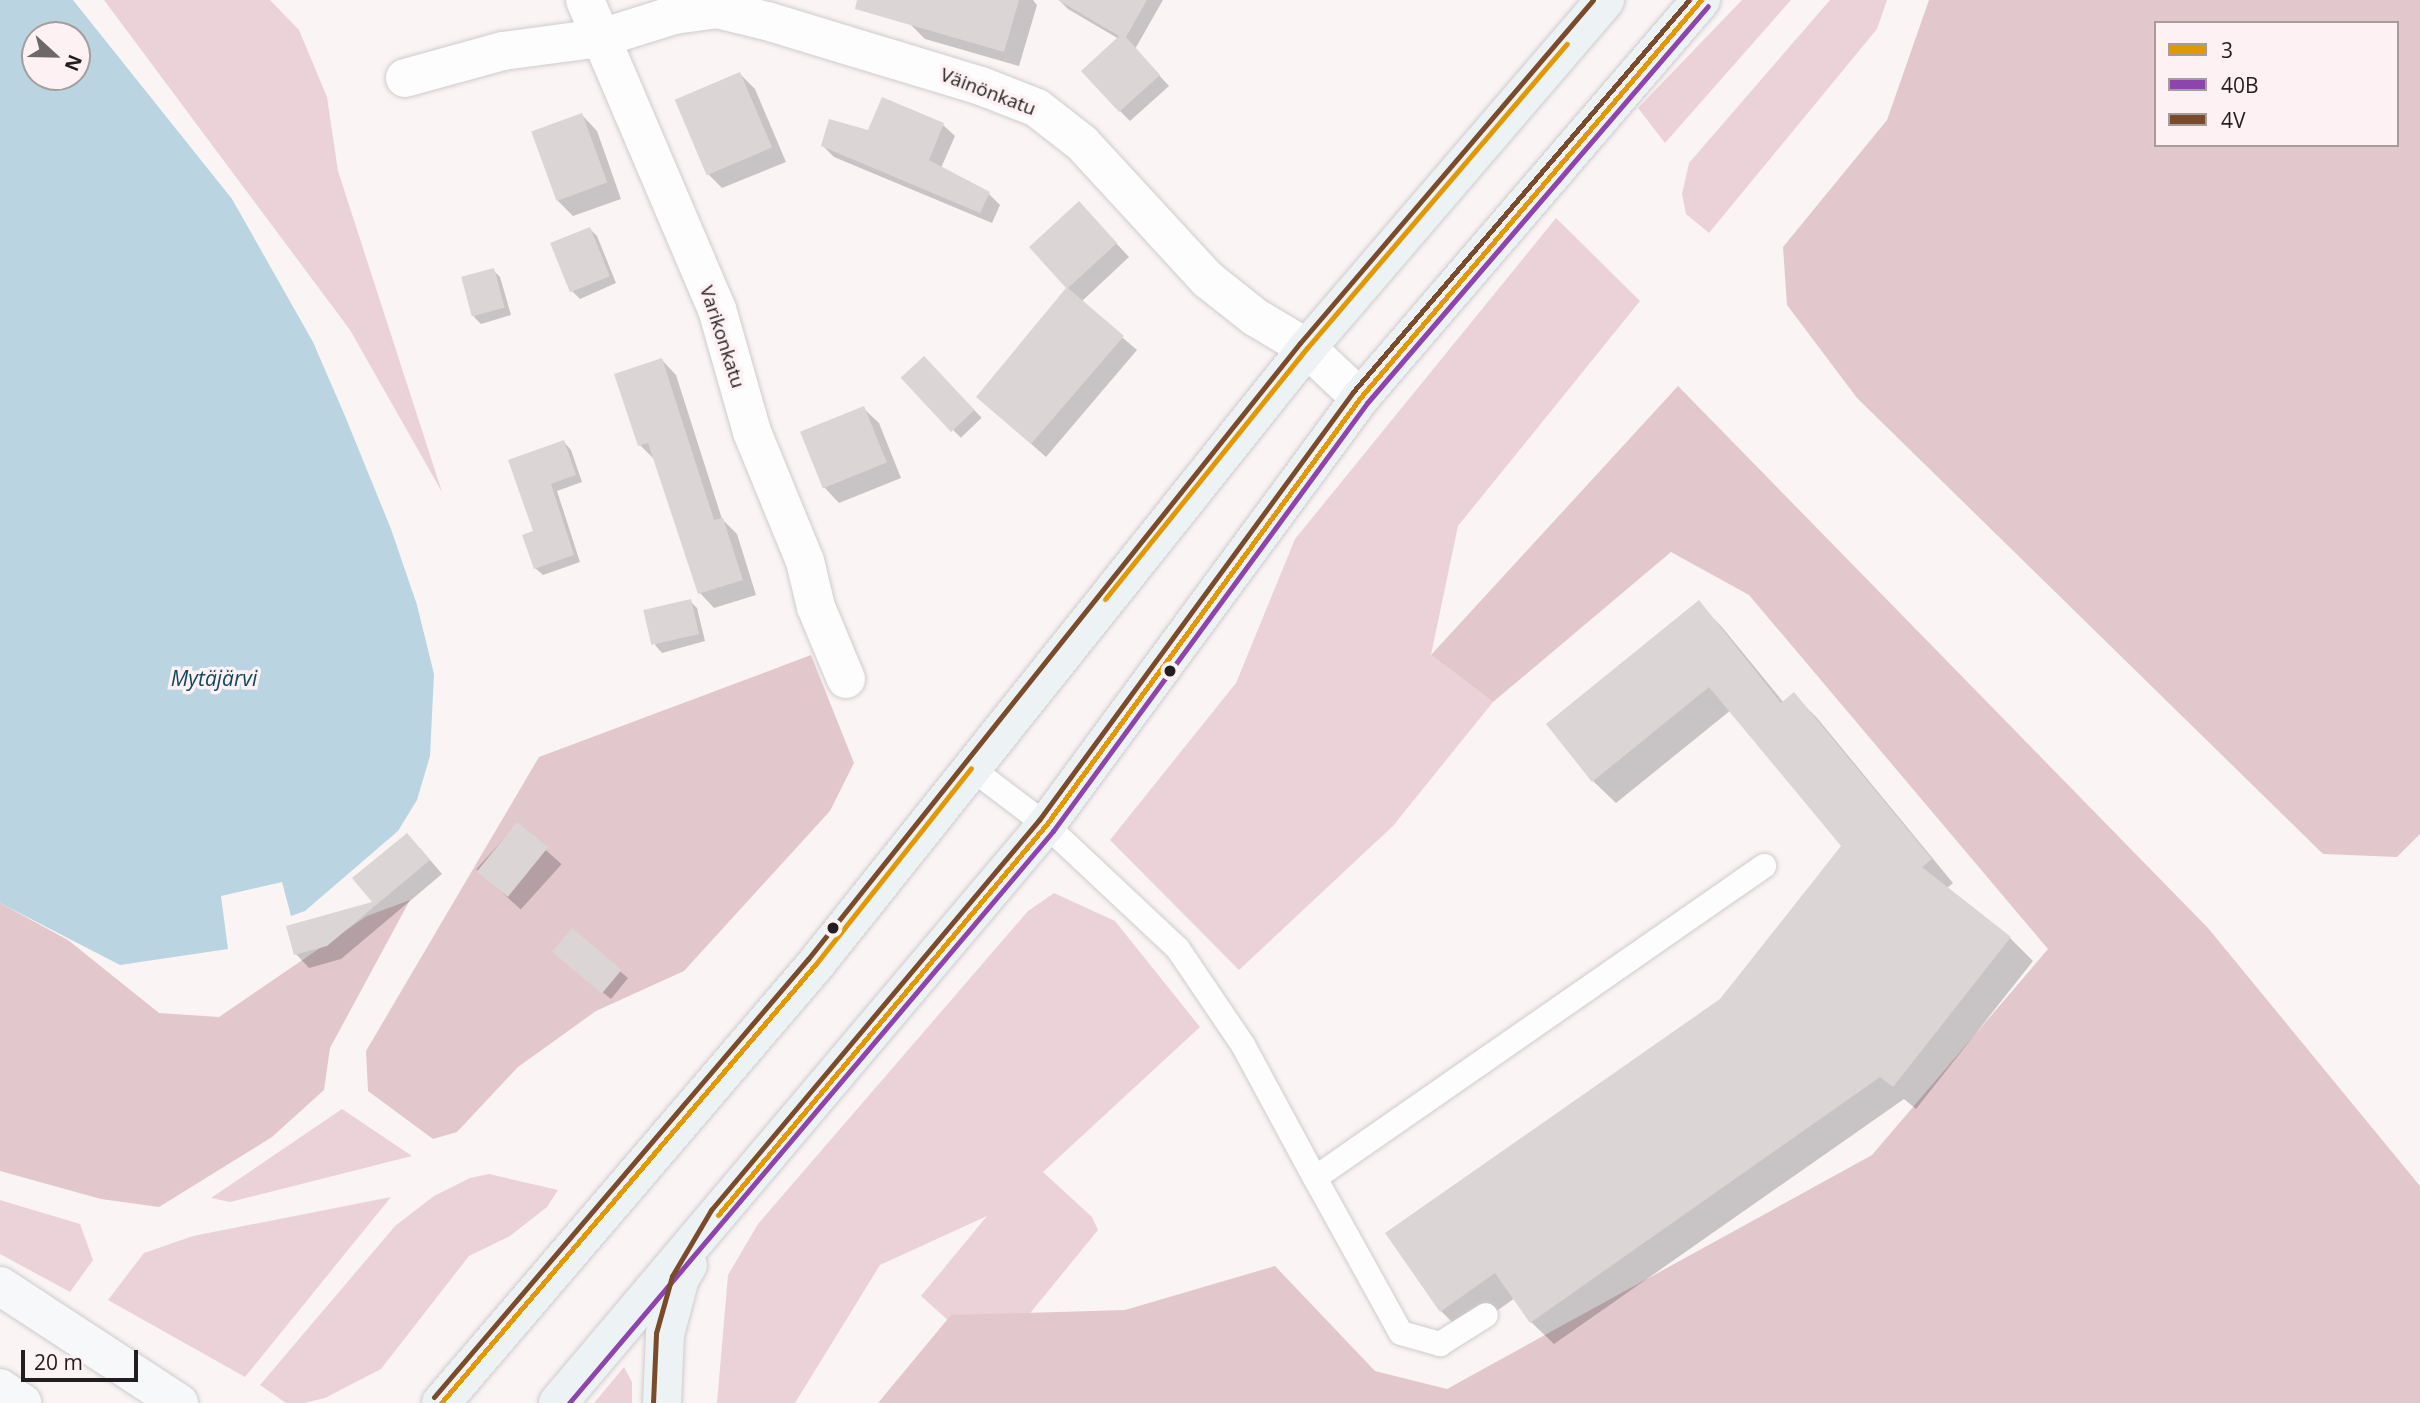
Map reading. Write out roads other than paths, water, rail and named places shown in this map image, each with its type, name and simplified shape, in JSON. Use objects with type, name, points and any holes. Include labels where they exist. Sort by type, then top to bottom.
[{"type":"main road","points":[[441,1403],[815,965],[1307,348],[1605,0]]},
{"type":"main road","points":[[558,1403],[1046,825],[1360,398],[1701,0]]},
{"type":"main road","points":[[662,1403],[665,1334],[680,1278],[718,1215]]},
{"type":"main road","points":[[0,1286],[178,1403]]},
{"type":"main road","points":[[0,1388],[22,1403]]},
{"type":"street","name":"Varikonkatu","points":[[585,0],[717,309],[752,432],[805,561],[816,607],[846,678]]},
{"type":"street","name":"Väinönkatu","points":[[405,78],[503,51],[601,38],[674,15],[717,9],[767,21],[981,86],[1037,108],[1082,143],[1207,279],[1255,317],[1307,348],[1360,398]]},
{"type":"lane","points":[[971,768],[1046,825],[1178,949],[1243,1045],[1401,1333],[1440,1344],[1486,1315]]},
{"type":"lane","points":[[1315,1178],[1764,866]]},
{"type":"water","name":"Mytäjärvi","points":[[0,0],[73,0],[90,21],[21,21],[21,91],[91,91],[91,23],[232,199],[313,342],[345,416],[391,529],[417,605],[434,674],[430,756],[417,800],[398,831],[305,911],[291,916],[282,882],[221,896],[228,949],[120,965],[0,903]]}]
